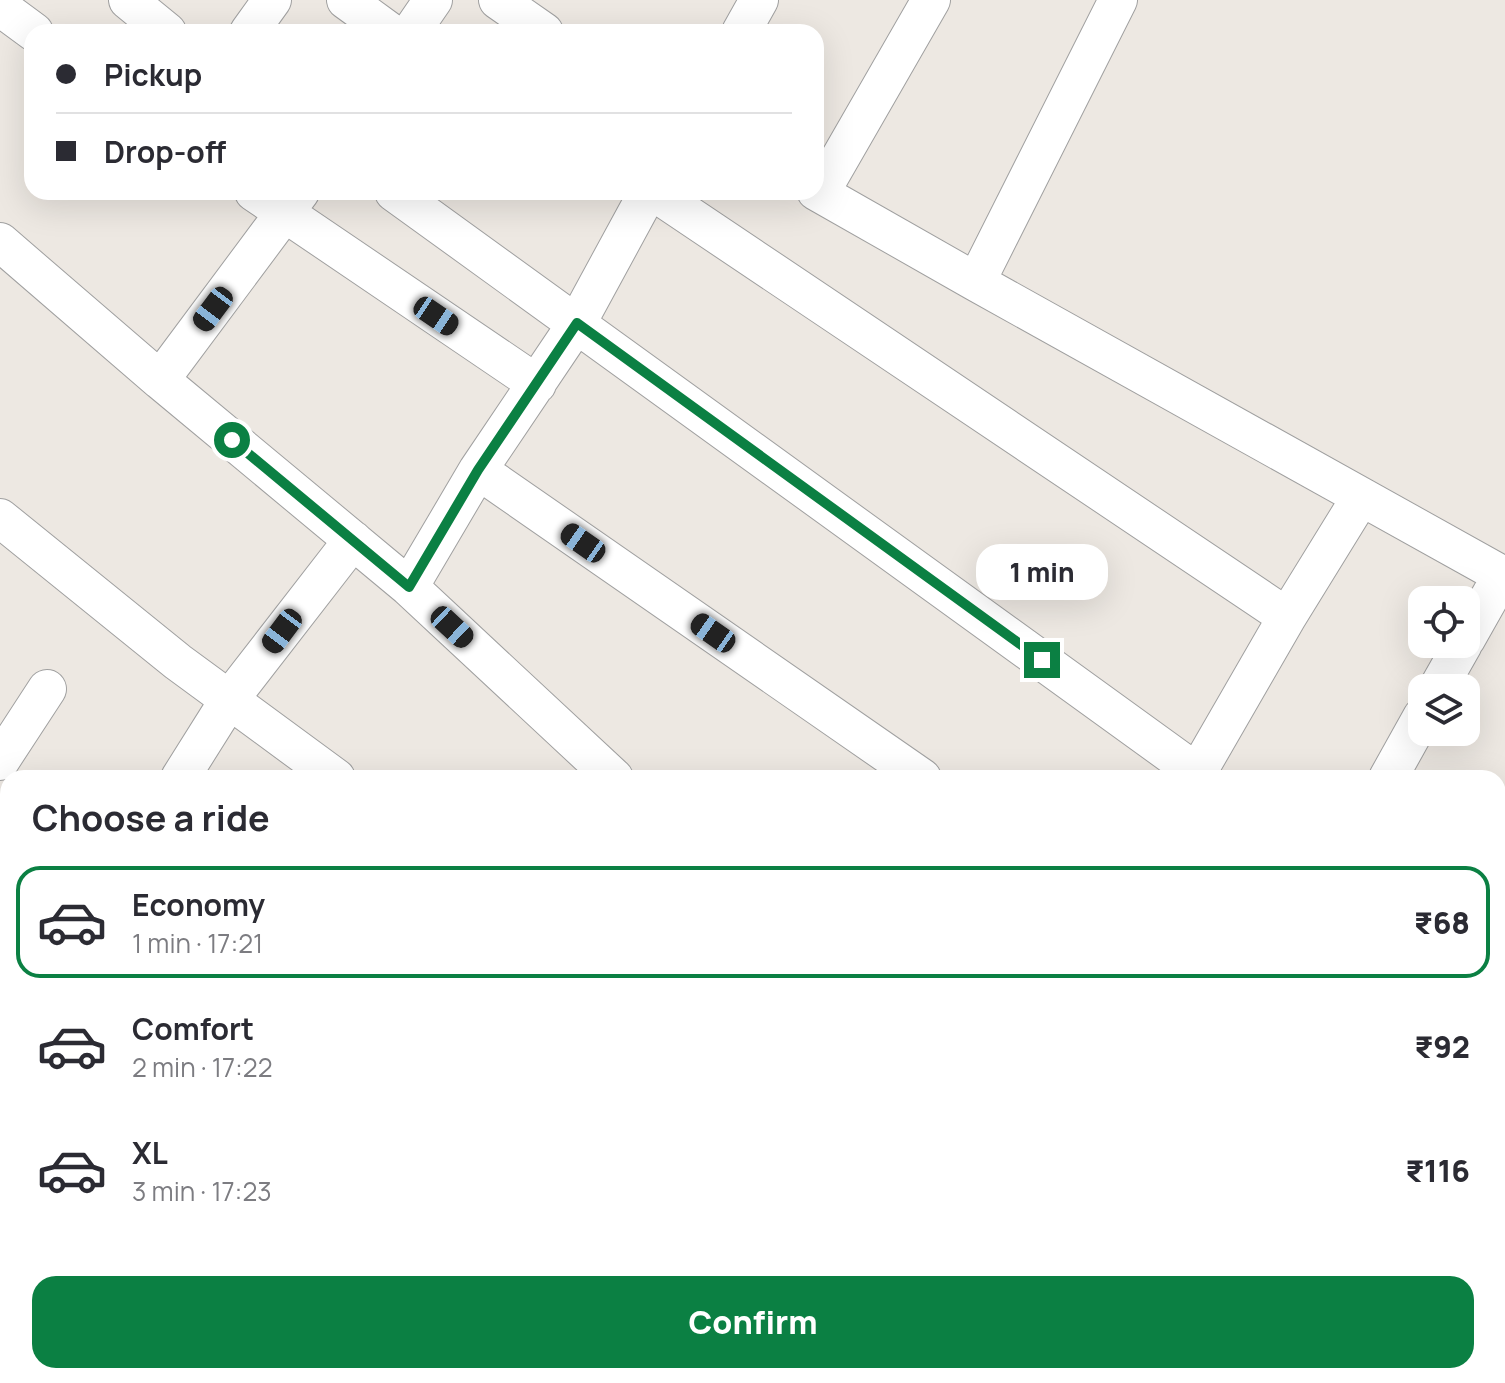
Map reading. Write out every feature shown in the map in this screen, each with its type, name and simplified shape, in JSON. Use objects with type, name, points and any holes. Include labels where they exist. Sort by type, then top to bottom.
[{"type":"street","points":[[128,0],[157,24]]},
{"type":"street","points":[[255,24],[272,0]]},
{"type":"street","points":[[346,0],[379,24]]},
{"type":"street","points":[[416,24],[433,0]]},
{"type":"street","points":[[498,0],[532,24]]},
{"type":"street","points":[[746,24],[759,0]]},
{"type":"street","points":[[824,182],[931,0]]},
{"type":"street","points":[[976,282],[1118,0]]},
{"type":"street","points":[[0,7],[24,25]]},
{"type":"street","points":[[824,195],[1361,497],[1504,572],[1480,615]]},
{"type":"street","points":[[160,380],[278,200]]},
{"type":"street","points":[[280,200],[537,384]]},
{"type":"street","points":[[405,200],[1188,770]]},
{"type":"street","points":[[409,587],[478,470],[577,323],[638,200]]},
{"type":"street","points":[[646,200],[1287,617]]},
{"type":"street","points":[[0,242],[409,587],[576,764]]},
{"type":"street","points":[[478,470],[910,770]]},
{"type":"street","points":[[1198,770],[1361,497]]},
{"type":"street","points":[[0,518],[178,662],[325,770]]},
{"type":"street","points":[[185,770],[229,700],[353,540]]},
{"type":"street","points":[[0,761],[47,689]]},
{"type":"street","points":[[1392,770],[1408,742]]},
{"type":"route","points":[[232,440],[409,587],[478,470],[577,323],[1042,660]]}]
